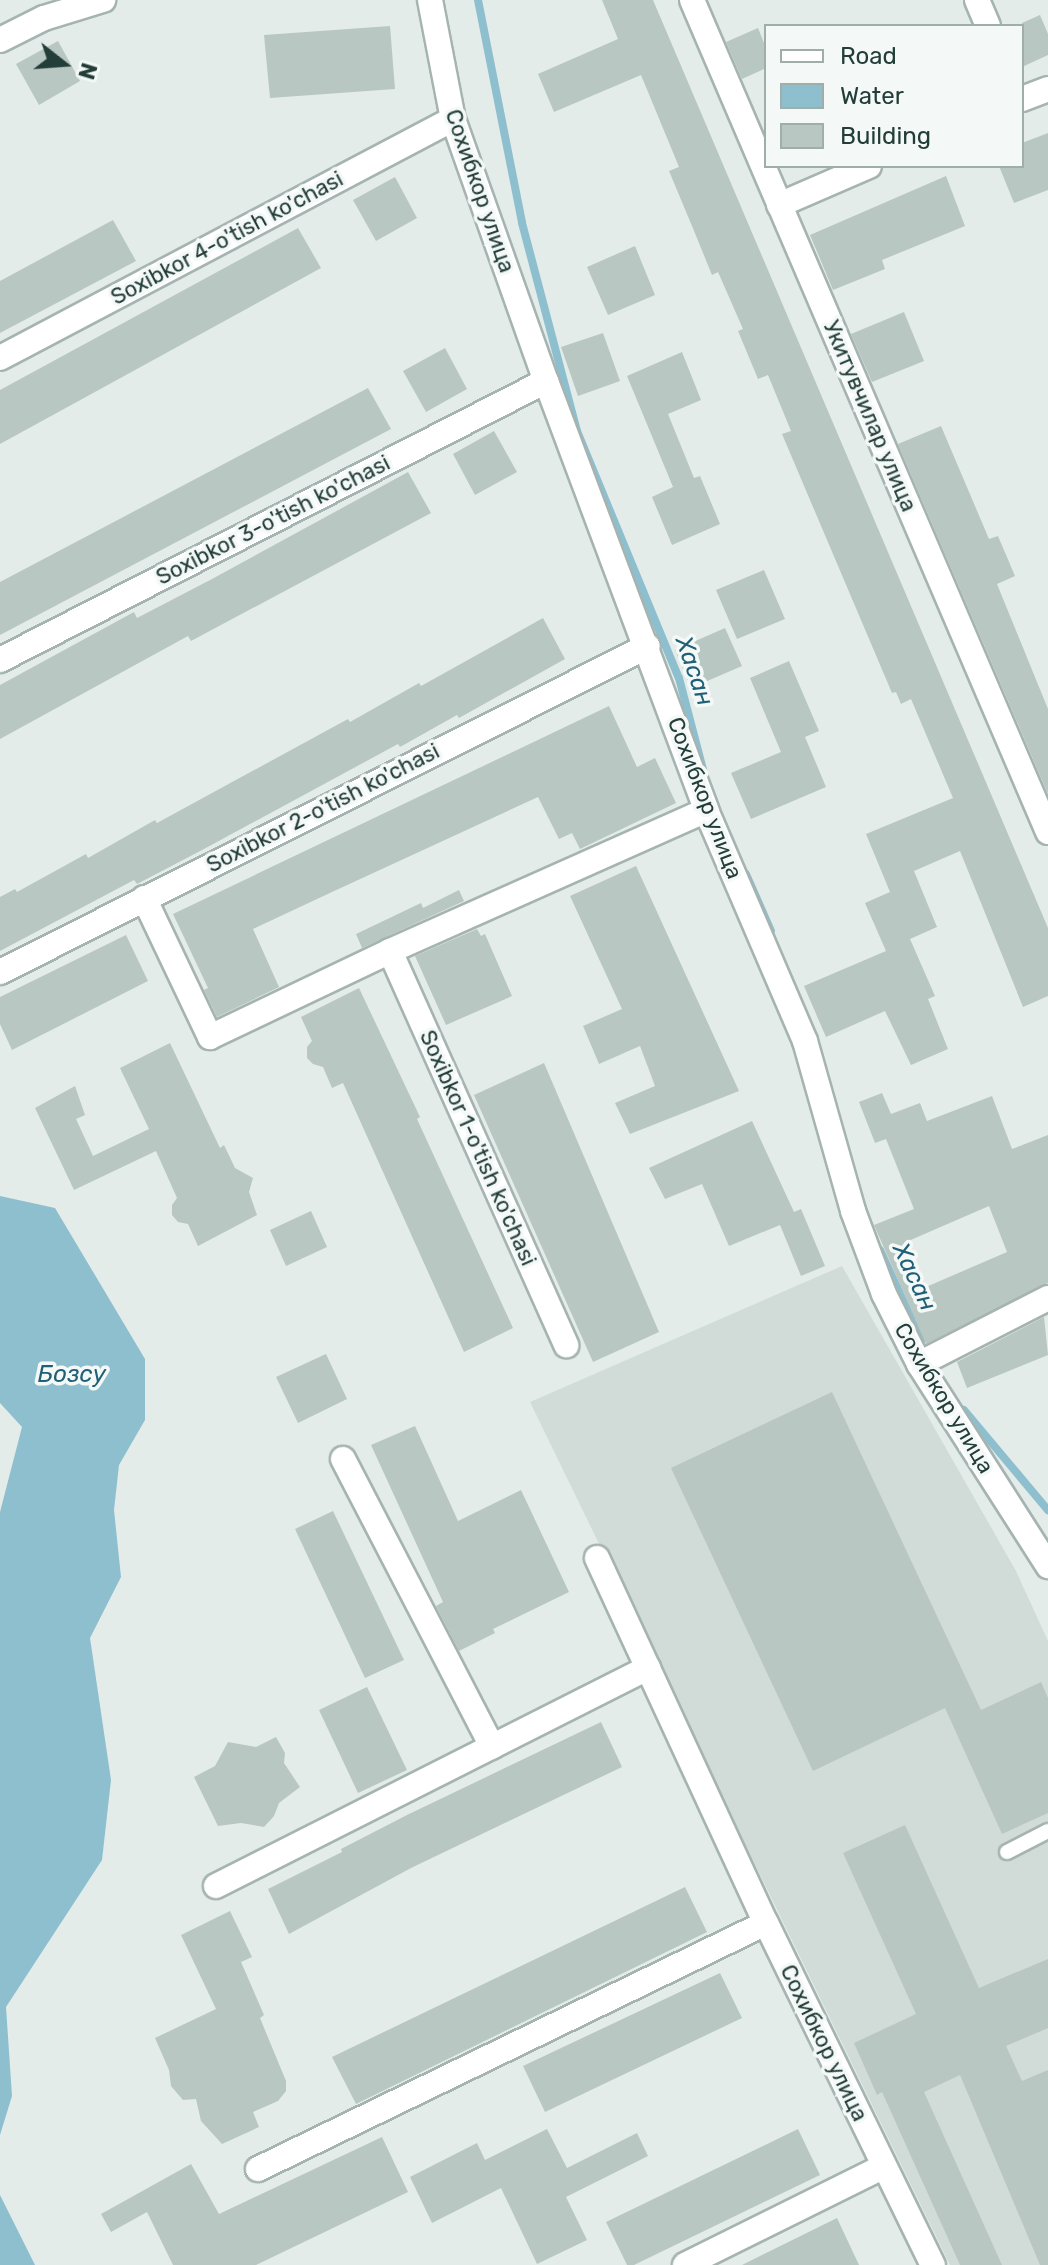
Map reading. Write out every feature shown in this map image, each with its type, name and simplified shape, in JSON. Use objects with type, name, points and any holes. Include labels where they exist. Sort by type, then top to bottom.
[{"type":"street","points":[[0,40],[44,18],[103,0]]},
{"type":"street","name":"Сохибкор улица","points":[[430,0],[453,119],[546,381],[648,646],[706,810],[805,1041],[853,1211],[884,1294],[919,1364],[1048,1566]]},
{"type":"street","name":"Укитувчилар улица","points":[[692,0],[1048,832]]},
{"type":"street","points":[[977,0],[987,24]]},
{"type":"street","points":[[1024,98],[1048,89]]},
{"type":"street","name":"Soxibkor 4-o'tish ko'chasi","points":[[0,358],[453,119]]},
{"type":"street","points":[[779,205],[864,168]]},
{"type":"street","name":"Soxibkor 3-o'tish ko'chasi","points":[[0,660],[546,381]]},
{"type":"street","name":"Soxibkor 2-o'tish ko'chasi","points":[[0,972],[648,646]]},
{"type":"street","points":[[144,898],[210,1037],[390,951],[706,810]]},
{"type":"street","name":"Soxibkor 1-o'tish ko'chasi","points":[[390,951],[566,1345]]},
{"type":"street","points":[[919,1364],[1048,1298]]},
{"type":"street","points":[[343,1459],[492,1747]]},
{"type":"street","name":"Сохибкор улица","points":[[597,1558],[766,1923],[933,2265]]},
{"type":"street","points":[[216,1886],[648,1668]]},
{"type":"street","points":[[258,2169],[766,1923]]},
{"type":"street","points":[[685,2265],[884,2166]]},
{"type":"lane","points":[[1007,1852],[1048,1831]]},
{"type":"shaded area","points":[[842,1266],[1016,1571],[1048,1641],[1048,2265],[950,2265],[530,1402]]},
{"type":"water","name":"Бозсу","points":[[0,1196],[55,1208],[145,1359],[145,1420],[119,1465],[114,1510],[121,1577],[90,1638],[111,1780],[102,1860],[6,2007],[12,2096],[0,2135],[0,1512],[22,1427],[0,1403]]},
{"type":"water","points":[[0,2195],[35,2265],[0,2265]]},
{"type":"building","points":[[602,0],[653,0],[1048,928],[1048,996],[1023,1007],[960,851],[914,871],[937,927],[910,939],[935,996],[928,999],[948,1049],[911,1065],[885,1011],[826,1037],[804,986],[886,951],[865,903],[890,892],[866,834],[953,798],[911,699],[901,704],[896,692],[892,693],[782,434],[791,431],[768,375],[758,379],[738,331],[743,329],[718,272],[712,275],[669,171],[679,167],[641,75],[554,112],[538,74],[618,39]]},
{"type":"building","points":[[1040,15],[1048,34],[1048,55],[1024,66],[1024,24]]},
{"type":"building","points":[[390,26],[395,89],[270,98],[264,35]]},
{"type":"building","points":[[758,28],[764,43],[764,69],[742,79],[726,42]]},
{"type":"building","points":[[58,41],[80,81],[39,105],[16,64]]},
{"type":"building","points":[[1048,133],[1048,190],[1014,203],[1000,168],[1024,168],[1024,142]]},
{"type":"building","points":[[946,176],[965,226],[882,260],[885,269],[833,290],[810,235]]},
{"type":"building","points":[[395,177],[417,218],[376,241],[353,200]]},
{"type":"building","points":[[113,220],[136,261],[0,333],[0,281]]},
{"type":"building","points":[[298,228],[321,268],[0,444],[0,390]]},
{"type":"building","points":[[635,246],[655,295],[608,315],[587,267]]},
{"type":"building","points":[[904,312],[924,361],[872,382],[851,334]]},
{"type":"building","points":[[603,333],[620,381],[578,396],[561,347]]},
{"type":"building","points":[[445,348],[467,389],[426,412],[403,371]]},
{"type":"building","points":[[682,352],[701,400],[668,414],[694,478],[700,476],[720,524],[672,545],[652,497],[673,487],[627,376]]},
{"type":"building","points":[[368,388],[391,429],[0,635],[0,582]]},
{"type":"building","points":[[941,426],[989,539],[998,536],[1015,576],[997,584],[1048,709],[1048,794],[898,444]]},
{"type":"building","points":[[494,431],[517,472],[475,495],[453,454]]},
{"type":"building","points":[[408,472],[431,513],[191,641],[188,636],[0,739],[0,685],[134,612],[137,618],[212,579]]},
{"type":"building","points":[[764,570],[785,619],[737,639],[716,590]]},
{"type":"building","points":[[543,618],[565,659],[459,718],[457,715],[400,747],[398,744],[137,884],[134,880],[0,951],[0,897],[15,889],[17,892],[86,854],[88,858],[155,820],[157,823],[348,719],[350,722],[419,683],[421,686]]},
{"type":"building","points":[[725,628],[742,666],[691,688],[675,650]]},
{"type":"building","points":[[789,661],[819,731],[805,737],[826,787],[751,819],[731,773],[781,752],[750,678]]},
{"type":"building","points":[[609,706],[637,767],[655,758],[676,803],[580,849],[572,833],[559,839],[538,797],[332,892],[253,929],[279,987],[217,1017],[204,990],[208,988],[173,914]]},
{"type":"building","points":[[636,866],[739,1091],[630,1134],[615,1103],[655,1086],[640,1046],[599,1064],[583,1026],[622,1009],[570,896]]},
{"type":"building","points":[[459,890],[464,901],[362,948],[356,934],[421,903],[423,908]]},
{"type":"building","points":[[477,929],[481,936],[485,934],[512,996],[446,1025],[415,956]]},
{"type":"building","points":[[126,935],[148,981],[12,1050],[0,1024],[0,997]]},
{"type":"building","points":[[359,988],[513,1328],[464,1352],[343,1083],[332,1088],[323,1067],[307,1058],[307,1047],[312,1041],[301,1017]]},
{"type":"building","points":[[170,1043],[220,1148],[224,1145],[235,1168],[253,1178],[249,1192],[257,1215],[198,1246],[188,1224],[178,1222],[172,1215],[172,1205],[177,1198],[156,1151],[74,1190],[35,1108],[75,1086],[85,1115],[76,1119],[93,1156],[149,1129],[120,1068]]},
{"type":"building","points":[[544,1063],[659,1332],[593,1362],[474,1095]]},
{"type":"building","points":[[882,1093],[891,1114],[920,1103],[927,1121],[992,1096],[1012,1149],[1048,1135],[1048,1283],[926,1344],[874,1225],[914,1209],[886,1139],[875,1143],[859,1102]],"holes":[[[989,1206],[1007,1252],[926,1287],[906,1242]]]},
{"type":"building","points":[[752,1121],[794,1212],[801,1209],[825,1266],[801,1276],[780,1225],[729,1246],[702,1184],[665,1199],[649,1168]]},
{"type":"building","points":[[311,1211],[327,1247],[286,1266],[270,1230]]},
{"type":"building","points":[[1044,1317],[1048,1355],[967,1388],[957,1362]]},
{"type":"building","points":[[326,1354],[347,1399],[298,1423],[276,1377]]},
{"type":"building","points":[[832,1392],[981,1710],[1041,1682],[1048,1698],[1048,1813],[1002,1834],[945,1708],[813,1771],[671,1468]]},
{"type":"building","points":[[415,1426],[458,1521],[521,1490],[569,1592],[493,1629],[495,1633],[459,1651],[436,1606],[443,1602],[371,1445]]},
{"type":"building","points":[[333,1511],[404,1660],[365,1678],[295,1529]]},
{"type":"building","points":[[367,1687],[407,1770],[358,1793],[319,1710]]},
{"type":"building","points":[[601,1722],[622,1767],[411,1868],[289,1934],[268,1889],[407,1815]]},
{"type":"building","points":[[276,1737],[285,1753],[284,1763],[300,1787],[279,1803],[274,1816],[264,1827],[241,1823],[218,1826],[194,1777],[215,1766],[228,1742],[256,1747]]},
{"type":"building","points":[[905,1825],[979,1988],[1048,1959],[1048,2028],[1006,2046],[1022,2081],[1048,2070],[1048,2265],[1040,2265],[960,2075],[924,2092],[1002,2265],[960,2265],[882,2092],[877,2095],[854,2043],[916,2014],[843,1853]]},
{"type":"building","points":[[685,1887],[707,1932],[356,2104],[332,2057]]},
{"type":"building","points":[[230,1911],[252,1957],[241,1962],[264,2015],[260,2018],[286,2081],[286,2091],[278,2101],[253,2112],[259,2127],[222,2144],[201,2121],[196,2099],[183,2100],[171,2086],[169,2070],[155,2038],[216,2009],[181,1935]]},
{"type":"building","points":[[720,1973],[742,2018],[545,2112],[523,2066]]},
{"type":"building","points":[[547,2129],[567,2168],[637,2133],[648,2156],[566,2197],[587,2240],[537,2264],[501,2188],[432,2223],[410,2177],[477,2143],[485,2160]]},
{"type":"building","points":[[798,2129],[820,2175],[634,2265],[627,2265],[606,2222]]},
{"type":"building","points":[[382,2137],[408,2192],[256,2265],[173,2265],[147,2212],[111,2232],[101,2214],[191,2164],[219,2214]]},
{"type":"building","points":[[837,2218],[859,2265],[742,2265]]},
{"type":"waterway","name":"Хасан","points":[[478,0],[522,223],[577,431],[679,678],[705,777]]},
{"type":"waterway","name":"Хасан","points":[[746,874],[771,931]]},
{"type":"waterway","name":"Хасан","points":[[880,1250],[921,1340]]},
{"type":"waterway","name":"Хасан","points":[[964,1410],[1048,1510]]}]
